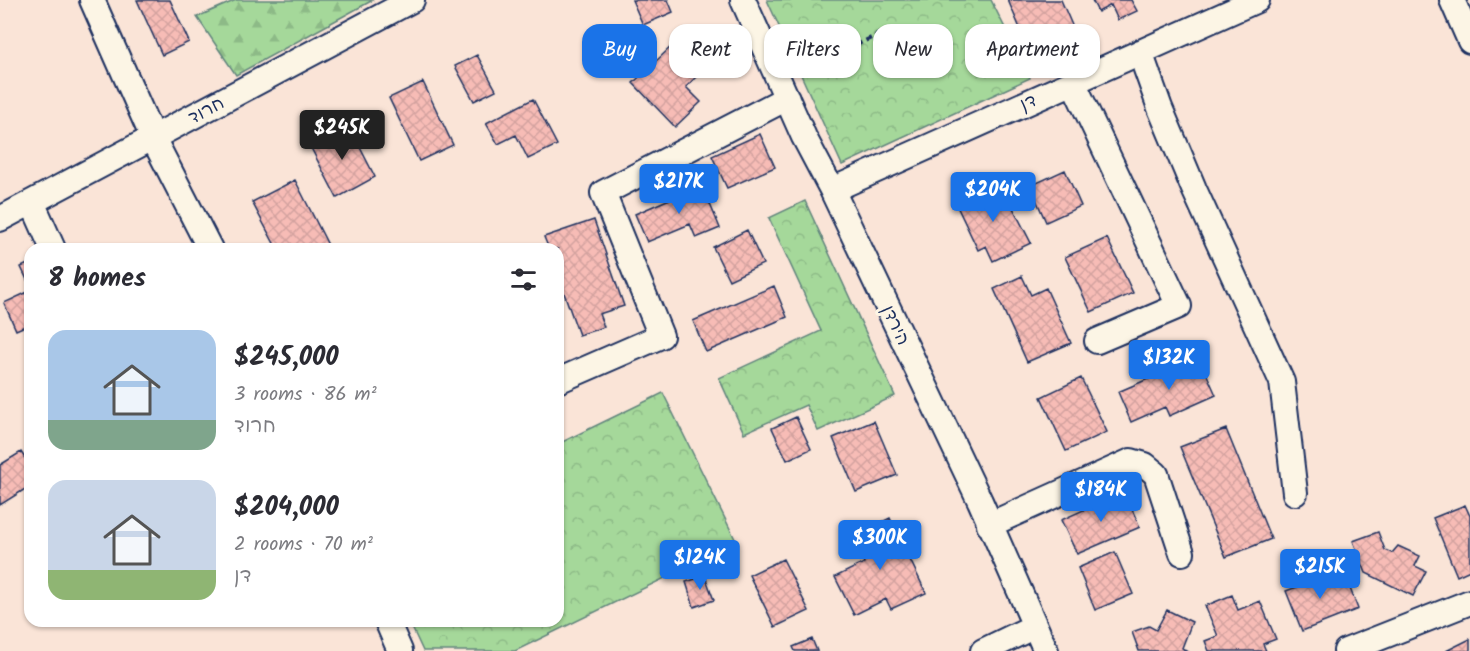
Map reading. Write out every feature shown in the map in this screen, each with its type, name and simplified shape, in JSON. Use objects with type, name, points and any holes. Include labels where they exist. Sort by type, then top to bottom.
[{"type":"street","points":[[92,0],[153,138],[207,243]]},
{"type":"street","name":"חרוד","points":[[0,219],[412,0]]},
{"type":"street","name":"הירדן","points":[[743,0],[783,90],[980,501],[1046,651]]},
{"type":"street","name":"דן","points":[[832,190],[1257,0]]},
{"type":"street","points":[[1452,0],[1470,41]]},
{"type":"street","points":[[1140,52],[1160,108],[1194,189],[1282,382],[1295,494]]},
{"type":"street","points":[[1073,82],[1179,306],[1097,341]]},
{"type":"street","points":[[564,378],[661,336],[603,193],[783,90]]},
{"type":"street","points":[[32,202],[50,243]]},
{"type":"street","points":[[989,525],[1131,461],[1145,465],[1156,474],[1182,553]]},
{"type":"street","points":[[1346,651],[1470,602]]},
{"type":"street","points":[[983,651],[1035,626]]},
{"type":"street","points":[[390,627],[400,651]]},
{"type":"path","points":[[783,90],[873,39]]},
{"type":"green space","points":[[236,0],[373,0],[236,75],[197,17]]},
{"type":"green space","points":[[767,0],[991,0],[1003,24],[965,24],[965,78],[1030,78],[842,165],[802,78],[861,78],[861,24],[778,24]]},
{"type":"green space","points":[[805,201],[895,396],[818,431],[806,405],[744,433],[719,378],[821,331],[769,218]]},
{"type":"green space","points":[[663,393],[737,543],[515,651],[423,651],[412,627],[564,627],[564,441]]},
{"type":"building","points":[[137,0],[170,0],[189,42],[162,55]]},
{"type":"building","points":[[632,0],[668,0],[673,12],[643,24]]},
{"type":"building","points":[[1008,0],[1061,0],[1071,24],[1018,24]]},
{"type":"building","points":[[1092,0],[1131,0],[1137,11],[1118,20],[1111,5],[1098,12]]},
{"type":"building","points":[[669,49],[669,78],[695,78],[686,87],[701,102],[675,127],[633,83],[638,78],[657,78],[657,60]]},
{"type":"building","points":[[477,55],[496,90],[474,101],[455,66]]},
{"type":"building","points":[[423,82],[453,145],[419,161],[389,98]]},
{"type":"building","points":[[533,99],[557,145],[528,159],[516,135],[498,144],[486,123]]},
{"type":"building","points":[[348,124],[375,177],[337,198],[309,144]]},
{"type":"building","points":[[760,134],[775,167],[727,188],[712,156]]},
{"type":"building","points":[[1065,170],[1081,206],[1046,222],[1030,186]]},
{"type":"building","points":[[295,180],[327,243],[274,243],[252,202]]},
{"type":"building","points":[[702,185],[720,228],[696,238],[690,224],[647,242],[635,214]]},
{"type":"building","points":[[990,185],[996,196],[1005,192],[1031,243],[993,261],[986,246],[978,250],[955,202]]},
{"type":"building","points":[[594,220],[624,306],[599,314],[604,327],[579,335],[564,293],[564,243],[546,243],[544,237]]},
{"type":"building","points":[[747,230],[763,264],[729,280],[713,247]]},
{"type":"building","points":[[1107,238],[1133,293],[1091,312],[1065,257]]},
{"type":"building","points":[[1022,276],[1031,295],[1046,288],[1071,343],[1027,362],[994,289]]},
{"type":"building","points":[[774,286],[787,317],[706,352],[693,321]]},
{"type":"building","points":[[24,294],[24,327],[16,330],[4,303]]},
{"type":"building","points":[[1199,357],[1216,395],[1169,416],[1165,407],[1131,422],[1118,392]]},
{"type":"building","points":[[1081,378],[1107,432],[1066,451],[1041,397]]},
{"type":"building","points":[[796,417],[811,449],[787,460],[772,428]]},
{"type":"building","points":[[874,421],[897,475],[856,492],[833,438]]},
{"type":"building","points":[[1226,429],[1271,539],[1226,557],[1180,447]]},
{"type":"building","points":[[21,452],[24,457],[24,490],[0,505],[0,465]]},
{"type":"building","points":[[1124,492],[1140,527],[1077,554],[1061,520]]},
{"type":"building","points":[[1465,505],[1470,516],[1470,570],[1457,576],[1433,518]]},
{"type":"building","points":[[890,518],[926,593],[891,609],[886,599],[854,615],[835,577],[864,563],[851,537]]},
{"type":"building","points":[[1378,532],[1385,550],[1392,553],[1398,546],[1420,556],[1415,566],[1426,571],[1413,596],[1366,573],[1353,541]]},
{"type":"building","points":[[1115,552],[1133,594],[1095,610],[1078,568]]},
{"type":"building","points":[[783,559],[809,611],[775,627],[749,575]]},
{"type":"building","points":[[1319,568],[1326,586],[1346,578],[1358,609],[1302,631],[1286,591],[1305,584],[1302,575]]},
{"type":"building","points":[[705,576],[714,600],[694,607],[686,582]]},
{"type":"building","points":[[1232,595],[1238,610],[1260,601],[1276,639],[1263,644],[1266,651],[1209,651],[1205,641],[1218,636],[1205,606]]},
{"type":"building","points":[[1167,610],[1192,622],[1182,648],[1187,651],[1139,651],[1132,632],[1149,626],[1156,630]]},
{"type":"building","points":[[812,639],[817,651],[795,651],[793,647]]},
{"type":"building","points":[[1470,639],[1470,651],[1446,651]]}]
